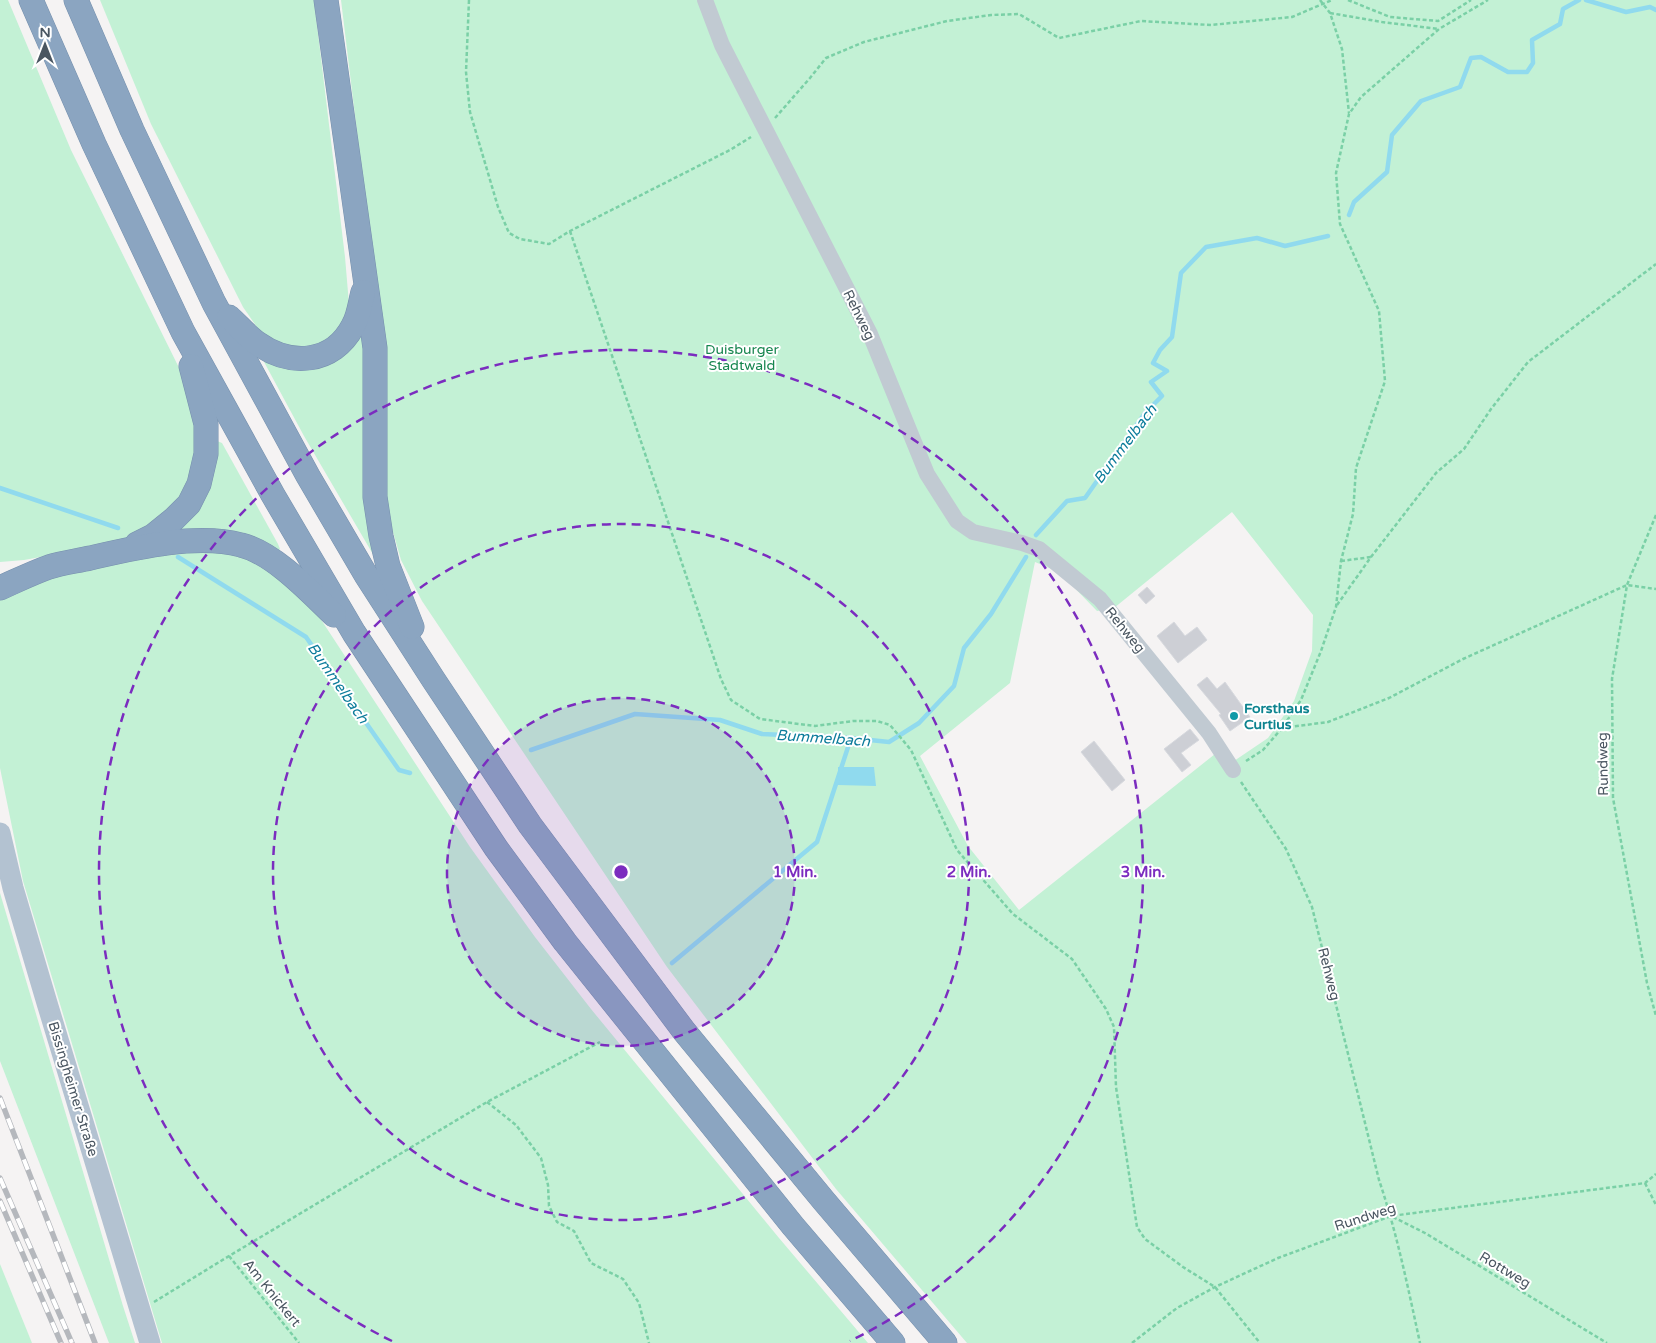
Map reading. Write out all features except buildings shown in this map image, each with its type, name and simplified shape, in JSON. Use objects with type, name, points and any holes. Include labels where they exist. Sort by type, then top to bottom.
[{"type":"highway","points":[[31,0],[94,144],[183,332],[273,495],[354,633],[496,848],[565,942],[787,1218],[893,1343]]},
{"type":"highway","points":[[76,0],[132,130],[214,303],[308,476],[366,575],[433,680],[530,826],[684,1031],[824,1201],[946,1343]]},
{"type":"highway","points":[[326,0],[375,348],[375,497],[381,536],[388,566],[433,680]]},
{"type":"highway","points":[[214,303],[258,343],[284,357],[304,359],[331,352],[344,339],[354,324],[365,283]]},
{"type":"highway","points":[[124,550],[153,536],[174,519],[189,504],[199,484],[206,454],[206,424],[183,332]]},
{"type":"highway","points":[[0,588],[50,567],[124,550],[180,542],[210,541],[241,545],[266,556],[290,573],[354,633]]},
{"type":"highway","points":[[0,568],[50,567]]},
{"type":"main road","name":"Bissingheimer Straße","points":[[0,833],[27,936],[150,1343]]},
{"type":"lane","name":"Rehweg","points":[[706,0],[722,45],[870,334],[927,474],[957,521],[973,532],[1022,543],[1039,549],[1100,599],[1209,733],[1233,770]]},
{"type":"path","points":[[469,0],[466,72],[470,112],[498,206],[509,233],[520,239],[549,244],[730,150],[764,129],[826,58],[864,42],[947,21],[991,15],[1019,14],[1059,38],[1141,21],[1211,25],[1292,17],[1332,0]]},
{"type":"path","points":[[1233,770],[1263,750],[1282,728],[1301,700],[1321,651],[1336,607],[1341,561],[1353,514],[1356,468],[1385,381],[1379,311],[1340,224],[1336,173],[1349,114],[1342,49],[1330,13],[1320,0]]},
{"type":"path","points":[[1348,0],[1390,16],[1438,21],[1471,0]]},
{"type":"path","points":[[1349,114],[1361,97],[1439,29],[1488,0]]},
{"type":"path","points":[[1330,13],[1439,29]]},
{"type":"path","points":[[570,232],[718,670],[731,700],[760,719],[815,726],[853,721],[877,721],[890,724],[911,750],[958,850],[1013,914],[1072,959],[1106,1009],[1114,1027],[1116,1087],[1137,1227],[1145,1239],[1183,1267],[1215,1287],[1260,1343]]},
{"type":"path","points":[[1336,607],[1371,557],[1436,474],[1464,449],[1491,409],[1528,362],[1656,264]]},
{"type":"path","name":"Rundweg","points":[[1656,515],[1627,585],[1612,679],[1613,798],[1647,983],[1656,1016]]},
{"type":"path","points":[[1341,561],[1371,557]]},
{"type":"path","points":[[1282,728],[1328,722],[1389,698],[1462,659],[1627,585],[1656,589]]},
{"type":"path","name":"Rehweg","points":[[1233,770],[1286,849],[1312,907],[1379,1180],[1391,1216],[1420,1343]]},
{"type":"path","points":[[140,1311],[228,1256],[487,1102],[600,1042]]},
{"type":"path","points":[[487,1102],[516,1125],[541,1158],[548,1185],[549,1206],[557,1222],[574,1231],[591,1263],[623,1279],[638,1304],[649,1343]]},
{"type":"path","points":[[1656,1174],[1645,1184],[1656,1205]]},
{"type":"path","name":"Rundweg","points":[[1132,1343],[1177,1308],[1215,1287],[1278,1258],[1391,1216],[1645,1184]]},
{"type":"path","name":"Rottweg","points":[[1391,1216],[1424,1233],[1607,1343]]},
{"type":"path","name":"Am Knickert","points":[[228,1256],[299,1343]]},
{"type":"green space","points":[[0,0],[8,0],[71,150],[194,398],[201,455],[182,504],[123,542],[24,560],[0,562]]},
{"type":"green space","points":[[100,0],[314,0],[349,304],[347,318],[327,344],[288,349],[263,336],[243,307],[151,124]]},
{"type":"green space","name":"Duisburger Stadtwald","points":[[341,0],[1656,0],[1656,1343],[967,1343],[836,1189],[667,967],[422,601],[401,560],[387,511],[372,256]],"holes":[[[1232,512],[1313,615],[1312,651],[1294,701],[1268,738],[1234,761],[1215,754],[1019,910],[968,846],[920,756],[1010,683],[1035,562],[1059,572],[1097,611],[1114,608]]]},
{"type":"green space","points":[[363,328],[363,450],[374,556],[304,436],[263,360],[274,362]]},
{"type":"green space","points":[[217,441],[222,443],[278,544],[280,549],[278,551],[172,530]]},
{"type":"green space","points":[[207,547],[264,564],[320,618],[470,847],[535,937],[591,1009],[868,1343],[162,1343],[23,881],[0,768],[0,598],[48,576]]},
{"type":"green space","points":[[0,893],[135,1343],[109,1343],[0,1061]]},
{"type":"green space","points":[[0,1264],[32,1343],[0,1343]]},
{"type":"water","points":[[838,767],[874,767],[876,786],[838,785]]},
{"type":"waterway","name":"Bummelbach","points":[[1349,215],[1354,202],[1387,172],[1392,135],[1421,101],[1460,87],[1471,58],[1481,57],[1508,72],[1527,72],[1533,63],[1532,40],[1560,24],[1563,9],[1579,0]]},
{"type":"waterway","name":"Bummelbach","points":[[1586,0],[1626,12],[1650,7],[1656,10]]},
{"type":"waterway","name":"Bummelbach","points":[[1036,535],[1067,501],[1085,498],[1145,413],[1162,396],[1151,382],[1167,371],[1153,363],[1160,350],[1172,337],[1181,273],[1206,247],[1257,238],[1285,246],[1328,236]]},
{"type":"waterway","name":"Bummelbach","points":[[0,488],[118,528]]},
{"type":"waterway","name":"Bummelbach","points":[[178,557],[306,637],[399,770],[410,773]]},
{"type":"waterway","name":"Bummelbach","points":[[531,750],[635,714],[720,720],[762,734],[851,738],[889,742],[919,723],[954,686],[964,648],[991,614],[1026,557]]},
{"type":"waterway","points":[[672,963],[817,842],[851,738]]},
{"type":"railway","points":[[0,1098],[95,1343]]},
{"type":"railway","points":[[0,1178],[72,1343]]},
{"type":"railway","points":[[0,1201],[61,1343]]},
{"type":"place","name":"Forsthaus Curtius","points":[[1234,716]]}]
